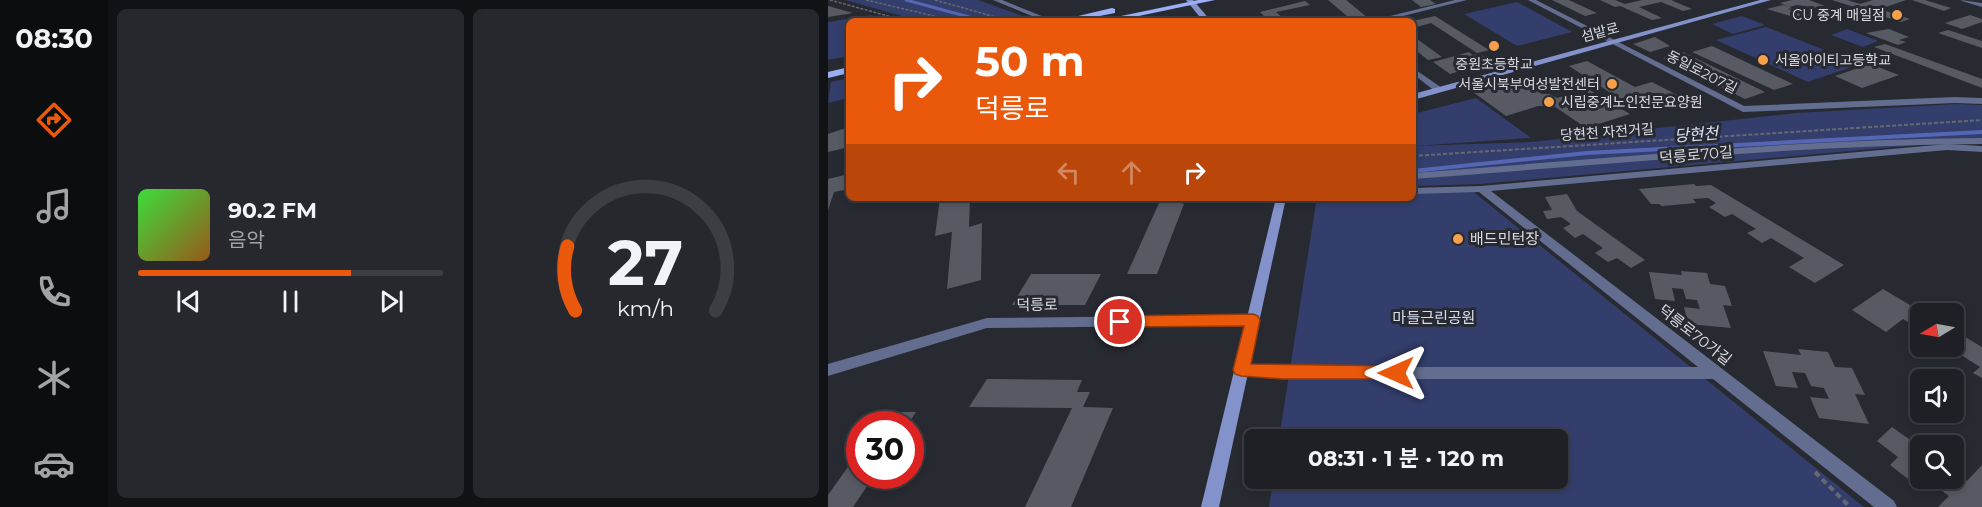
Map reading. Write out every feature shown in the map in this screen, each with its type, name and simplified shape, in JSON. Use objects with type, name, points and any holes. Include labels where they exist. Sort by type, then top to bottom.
[{"type":"main road","points":[[1076,18],[1168,0]]},
{"type":"main road","points":[[1115,18],[1211,0]]},
{"type":"main road","name":"섬밭로","points":[[1416,96],[1768,0]]},
{"type":"main road","points":[[1191,2],[1204,18]]},
{"type":"main road","points":[[828,67],[846,64]]},
{"type":"main road","points":[[828,75],[846,71]]},
{"type":"main road","points":[[1210,507],[1280,201]]},
{"type":"street","points":[[996,0],[1042,18]]},
{"type":"street","points":[[1387,18],[1464,0]]},
{"type":"street","name":"동일로207길","points":[[1531,0],[1743,109],[1955,100],[1982,101]]},
{"type":"street","points":[[1964,0],[1982,5]]},
{"type":"street","points":[[1416,72],[1438,90]]},
{"type":"street","points":[[1416,176],[1715,152],[1912,140],[1982,141]]},
{"type":"street","name":"덕릉로70길","points":[[1416,191],[1481,189],[1947,147],[1982,149]]},
{"type":"street","name":"덕릉로70가길","points":[[1481,189],[1888,507]]},
{"type":"street","name":"덕릉로","points":[[828,370],[987,323],[1253,320]]},
{"type":"street","points":[[1241,370],[1282,373],[1716,373]]},
{"type":"path","points":[[830,0],[895,18]]},
{"type":"path","points":[[866,0],[944,18]]},
{"type":"path","points":[[935,0],[1000,18]]},
{"type":"path","points":[[983,18],[990,15]]},
{"type":"path","name":"당현천 자전거길","points":[[1416,156],[1982,120]]},
{"type":"green space","points":[[845,0],[978,0],[1029,18],[909,18]]},
{"type":"green space","points":[[1517,2],[1572,32],[1517,46],[1464,14]]},
{"type":"green space","points":[[871,15],[880,18],[853,18]]},
{"type":"green space","points":[[1742,16],[1765,25],[1733,34],[1712,24]]},
{"type":"green space","points":[[846,19],[846,57],[828,60],[828,22]]},
{"type":"green space","points":[[1766,27],[1860,64],[1808,82],[1716,40]]},
{"type":"green space","points":[[1847,29],[1878,41],[1863,47],[1831,35]]},
{"type":"green space","points":[[846,79],[846,99],[828,103],[831,82]]},
{"type":"green space","points":[[1476,98],[1531,138],[1416,146],[1416,113]]},
{"type":"green space","points":[[1957,104],[1982,105],[1982,144],[1951,142],[1479,184],[1416,186],[1416,146],[1531,142],[1796,113]]},
{"type":"green space","name":"마들근린공원","points":[[1470,189],[1864,507],[1269,507],[1272,489],[1568,489],[1568,429],[1281,429],[1316,203],[1416,201],[1416,194]]},
{"type":"building","points":[[1328,0],[1346,0],[1368,18],[1349,18]]},
{"type":"building","points":[[1412,0],[1430,0],[1436,4],[1421,7]]},
{"type":"building","points":[[1552,0],[1569,0],[1597,13],[1585,16]]},
{"type":"building","points":[[1600,0],[1615,0],[1625,4],[1642,0],[1671,0],[1692,9],[1683,11],[1661,2],[1639,7],[1662,18],[1652,20]]},
{"type":"building","points":[[1809,0],[1825,6],[1819,8],[1797,5],[1789,7],[1780,3]]},
{"type":"building","points":[[1832,0],[1847,0],[1860,4],[1873,0],[1906,0],[1880,9],[1910,19],[1901,22]]},
{"type":"building","points":[[1912,0],[1925,0],[1951,8],[1944,11]]},
{"type":"building","points":[[1305,1],[1310,5],[1276,12],[1283,18],[1266,18],[1260,12]]},
{"type":"building","points":[[1783,5],[1808,17],[1800,19],[1767,9]]},
{"type":"building","points":[[828,6],[853,13],[828,17]]},
{"type":"building","points":[[1970,15],[1982,19],[1982,22],[1962,29],[1945,23]]},
{"type":"building","name":"중원초등학교","points":[[1435,16],[1489,50],[1477,53],[1431,23],[1416,27],[1416,20]]},
{"type":"building","points":[[1889,29],[1909,37],[1899,40],[1906,42],[1898,45],[1866,33]]},
{"type":"building","points":[[1948,30],[1982,41],[1982,48],[1938,33]]},
{"type":"building","points":[[1655,37],[1670,46],[1650,52],[1633,44]]},
{"type":"building","name":"중원초등학교","points":[[1416,38],[1442,57],[1428,60],[1416,50]]},
{"type":"building","points":[[1885,44],[1982,79],[1982,88],[1874,47]]},
{"type":"building","points":[[1712,46],[1793,84],[1774,90],[1692,52]]},
{"type":"building","points":[[1469,52],[1473,55],[1480,54],[1493,62],[1450,74],[1433,62]]},
{"type":"building","points":[[1683,52],[1765,92],[1745,99],[1663,58]]},
{"type":"building","name":"서울시북부여성발전센터","points":[[1587,61],[1635,87],[1652,82],[1685,99],[1666,106],[1656,100],[1634,108],[1569,66]]},
{"type":"building","points":[[1870,64],[1899,75],[1862,88],[1835,76]]},
{"type":"building","name":"시립중계노인전문요양원","points":[[1519,80],[1542,94],[1549,94],[1557,98],[1588,89],[1630,114],[1586,128],[1554,106],[1538,106],[1506,116],[1473,92]]},
{"type":"building","points":[[846,128],[846,148],[828,152],[828,134]]},
{"type":"building","points":[[846,175],[846,190],[834,192],[828,210],[828,179]]},
{"type":"building","points":[[1694,184],[1696,186],[1711,185],[1844,265],[1815,283],[1789,267],[1804,258],[1771,238],[1762,243],[1747,233],[1756,229],[1732,214],[1725,217],[1709,207],[1716,203],[1708,198],[1693,199],[1696,203],[1662,206],[1651,204],[1639,189]]},
{"type":"building","points":[[1567,194],[1577,211],[1645,260],[1631,268],[1617,258],[1608,262],[1595,253],[1603,248],[1583,234],[1575,238],[1563,228],[1571,224],[1561,217],[1547,219],[1543,211],[1552,210],[1545,197]]},
{"type":"building","points":[[940,201],[970,201],[969,227],[982,223],[981,280],[947,289],[952,232],[935,236]]},
{"type":"building","points":[[1153,201],[1173,201],[1184,204],[1157,274],[1127,274],[1159,203]]},
{"type":"building","points":[[1681,271],[1707,273],[1710,284],[1725,286],[1732,306],[1723,305],[1731,328],[1688,324],[1684,307],[1700,309],[1697,300],[1686,299],[1683,289],[1672,288],[1675,301],[1655,299],[1649,272],[1682,275]]},
{"type":"building","points":[[1031,274],[1101,274],[1085,305],[1012,305]]},
{"type":"building","points":[[1883,289],[1910,305],[1910,323],[1903,319],[1886,332],[1852,310]]},
{"type":"building","points":[[1964,336],[1982,347],[1982,378],[1973,373],[1980,367],[1964,357]]},
{"type":"building","points":[[1798,349],[1828,352],[1835,367],[1852,368],[1865,395],[1855,394],[1869,424],[1819,418],[1810,397],[1829,399],[1824,388],[1811,386],[1805,373],[1792,372],[1798,388],[1776,386],[1763,351],[1801,355]]},
{"type":"building","points":[[987,379],[1082,380],[1077,392],[1090,392],[1083,407],[1113,408],[1071,507],[1025,507],[1072,408],[969,407]]},
{"type":"building","points":[[1892,427],[1910,440],[1910,480],[1890,465],[1898,457],[1877,441]]},
{"type":"building","points":[[1982,465],[1982,507],[1938,507],[1949,496],[1940,489],[1964,489],[1964,479],[1967,481]]},
{"type":"building","points":[[846,470],[846,489],[865,489],[853,507],[828,507],[828,495]]},
{"type":"waterway","name":"당현천","points":[[906,0],[973,18]]},
{"type":"waterway","name":"당현천","points":[[1416,171],[1587,153],[1982,132]]},
{"type":"place","name":"CU 중계 매일점","points":[[1897,15]]},
{"type":"place","name":"중원초등학교","points":[[1494,46]]},
{"type":"place","name":"서울아이티고등학교","points":[[1763,60]]},
{"type":"place","name":"서울시북부여성발전센터","points":[[1612,84]]},
{"type":"place","name":"시립중계노인전문요양원","points":[[1549,102]]},
{"type":"place","name":"배드민턴장","points":[[1458,239]]},
{"type":"route","points":[[1120,322],[1253,320],[1241,370],[1282,373],[1396,373]]}]
